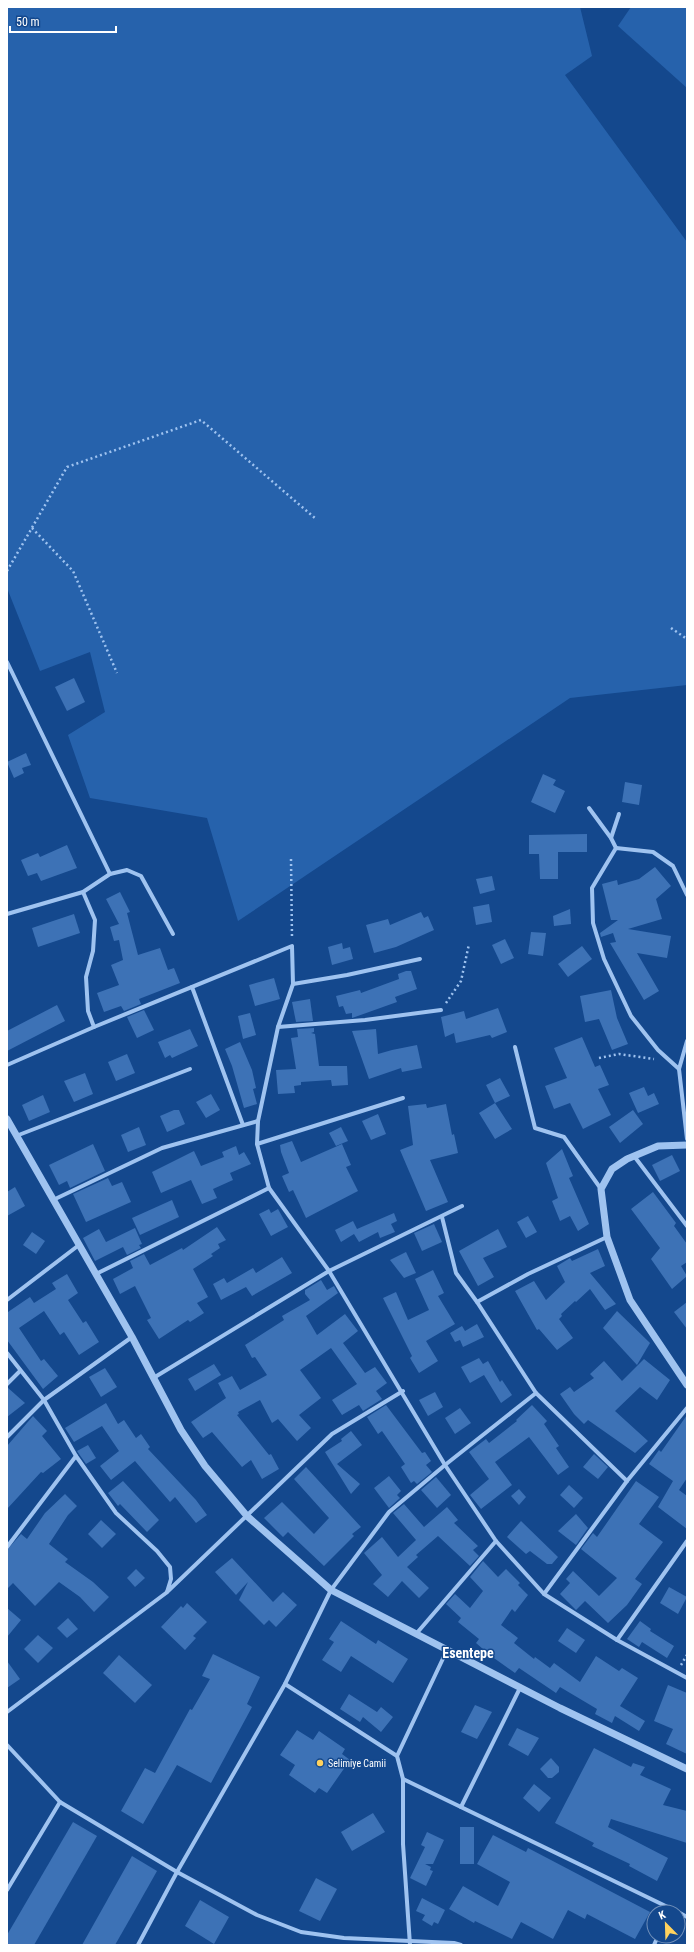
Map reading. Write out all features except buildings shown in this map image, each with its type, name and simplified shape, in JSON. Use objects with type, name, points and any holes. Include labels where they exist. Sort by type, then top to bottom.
[{"type":"street","points":[[7,662],[110,874]]},
{"type":"street","points":[[590,808],[611,838],[616,848]]},
{"type":"street","points":[[611,838],[619,814]]},
{"type":"street","points":[[616,848],[653,852],[673,866],[687,895]]},
{"type":"street","points":[[616,848],[592,888],[593,923],[604,959],[631,1016],[658,1050],[678,1069]]},
{"type":"street","points":[[7,914],[83,892],[110,874],[127,870],[141,876],[173,934]]},
{"type":"street","points":[[83,892],[95,920],[93,951],[86,977],[88,1011],[94,1027]]},
{"type":"street","points":[[7,1065],[94,1027],[292,946],[293,984],[278,1027],[258,1121],[257,1144],[269,1188],[329,1271],[446,1465],[496,1540],[544,1594],[617,1640],[687,1678]]},
{"type":"street","points":[[293,984],[347,975],[420,959]]},
{"type":"street","points":[[192,987],[243,1125]]},
{"type":"street","points":[[278,1027],[365,1020],[441,1010]]},
{"type":"street","points":[[687,1041],[678,1069],[687,1139]]},
{"type":"street","points":[[515,1047],[535,1128],[564,1136],[602,1189],[607,1236],[630,1300],[687,1385]]},
{"type":"street","points":[[16,1136],[190,1068]]},
{"type":"street","points":[[257,1144],[402,1098]]},
{"type":"street","points":[[7,1119],[155,1377],[192,1449],[247,1516],[331,1590],[520,1688],[687,1769]]},
{"type":"street","points":[[53,1200],[162,1148],[258,1121]]},
{"type":"street","points":[[602,1189],[612,1169],[634,1156],[658,1146],[687,1145]]},
{"type":"street","points":[[634,1156],[687,1226]]},
{"type":"street","points":[[96,1274],[269,1188]]},
{"type":"street","points":[[155,1377],[329,1271],[462,1206]]},
{"type":"street","points":[[442,1217],[456,1273],[477,1302],[536,1393],[627,1481]]},
{"type":"street","points":[[477,1302],[528,1274],[607,1236]]},
{"type":"street","points":[[7,1300],[80,1244]]},
{"type":"street","points":[[7,1437],[44,1400],[132,1336]]},
{"type":"street","points":[[7,1353],[44,1400],[76,1456],[116,1514],[156,1551],[170,1567],[171,1579],[166,1593]]},
{"type":"street","points":[[7,1384],[20,1371]]},
{"type":"street","points":[[7,1712],[166,1593],[332,1434],[402,1392]]},
{"type":"street","points":[[138,1945],[176,1872],[285,1684],[331,1590],[390,1512],[536,1393]]},
{"type":"street","points":[[544,1594],[627,1481],[687,1408]]},
{"type":"street","points":[[7,1547],[76,1456]]},
{"type":"street","points":[[416,1635],[496,1540]]},
{"type":"street","points":[[617,1640],[687,1541]]},
{"type":"street","points":[[410,1943],[403,1844],[403,1779],[397,1756],[447,1650]]},
{"type":"street","points":[[285,1684],[397,1756]]},
{"type":"street","points":[[461,1807],[520,1688]]},
{"type":"street","points":[[7,1745],[60,1802],[176,1872],[257,1915],[301,1932],[344,1938],[410,1943],[454,1943],[462,1945]]},
{"type":"street","points":[[403,1779],[659,1904]]},
{"type":"street","points":[[7,1890],[60,1802]]},
{"type":"path","points":[[7,571],[68,467],[201,420],[316,519]]},
{"type":"path","points":[[32,528],[73,572],[117,674]]},
{"type":"path","points":[[671,628],[687,639]]},
{"type":"path","points":[[291,859],[292,946]]},
{"type":"path","points":[[441,1010],[461,981],[469,944]]},
{"type":"path","points":[[599,1058],[618,1054],[669,1060]]},
{"type":"shaded area","points":[[7,7],[580,7],[592,56],[565,75],[687,242],[687,685],[570,698],[238,921],[207,818],[90,798],[68,735],[105,712],[90,652],[40,671],[7,588]]},
{"type":"shaded area","points":[[631,7],[687,7],[687,88],[618,26]]},
{"type":"place","name":"Selimiye Camii","points":[[320,1763]]},
{"type":"district","name":"Esentepe","points":[[468,1653]]}]
